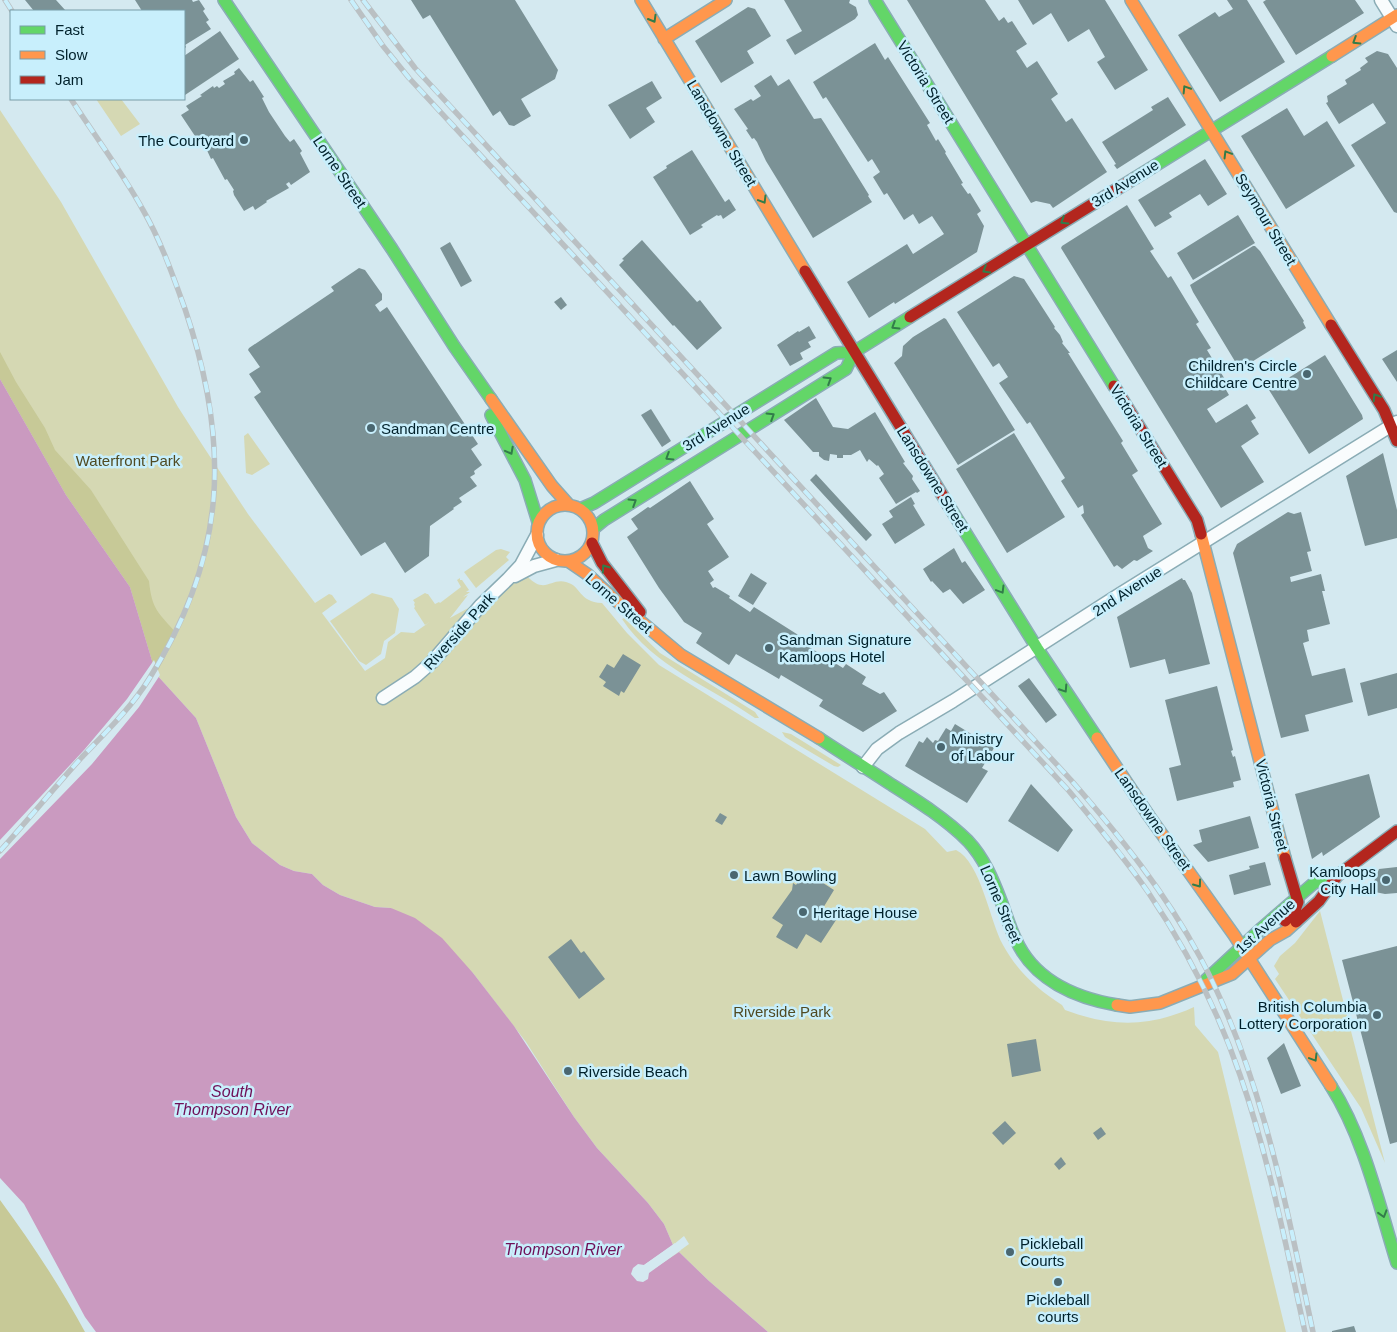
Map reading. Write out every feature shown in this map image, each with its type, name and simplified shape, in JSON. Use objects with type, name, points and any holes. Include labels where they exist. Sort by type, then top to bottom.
[{"type":"street","name":"Lorne Street","points":[[224,0],[392,249],[454,346],[552,486],[568,504]]},
{"type":"street","name":"Lansdowne Street","points":[[641,0],[854,352],[1037,648],[1149,816],[1242,947],[1334,1091],[1368,1167],[1397,1263]]},
{"type":"street","points":[[664,39],[726,0]]},
{"type":"street","name":"Victoria Street","points":[[875,0],[1028,244],[1197,520],[1297,898]]},
{"type":"street","name":"Seymour Street","points":[[1131,0],[1394,424],[1397,441]]},
{"type":"street","points":[[1381,0],[1395,20]]},
{"type":"street","name":"3rd Avenue","points":[[580,509],[594,503],[836,353],[854,352],[1212,130],[1395,20]]},
{"type":"street","name":"Lorne Street","points":[[454,346],[533,497],[538,529]]},
{"type":"street","name":"3rd Avenue","points":[[593,529],[604,520],[846,369],[854,352]]},
{"type":"street","name":"2nd Avenue","points":[[863,767],[877,749],[899,733],[1394,424]]},
{"type":"street","points":[[568,504],[580,509],[586,514],[593,529],[592,542],[583,555],[562,560],[543,550],[538,529],[547,510],[568,504]]},
{"type":"street","name":"Riverside Park","points":[[383,698],[415,677],[432,662],[489,596],[521,565],[538,529]]},
{"type":"street","name":"Lorne Street","points":[[592,542],[608,572],[669,647]]},
{"type":"street","name":"Lorne Street","points":[[562,560],[587,574],[669,647],[940,816],[970,843],[980,856],[993,879],[1019,947],[1038,970],[1061,988],[1095,1001],[1130,1007],[1160,1003],[1232,974],[1250,960]]},
{"type":"street","name":"Riverside Park","points":[[508,579],[534,566],[562,560]]},
{"type":"street","name":"1st Avenue","points":[[1250,960],[1270,940],[1286,931],[1319,901],[1337,876],[1397,831]]},
{"type":"street","name":"1st Avenue","points":[[1199,986],[1314,883],[1337,876]]},
{"type":"street","points":[[1270,940],[1280,925],[1297,911],[1299,904],[1297,898]]},
{"type":"green space","points":[[97,100],[122,100],[140,124],[121,136]]},
{"type":"green space","name":"Riverside Park","points":[[0,110],[61,202],[178,407],[248,514],[315,603],[329,594],[337,602],[322,613],[365,671],[385,658],[388,642],[401,632],[414,633],[431,621],[425,625],[414,608],[415,603],[413,600],[425,593],[428,594],[435,604],[440,603],[461,587],[457,580],[460,578],[469,590],[466,592],[470,592],[463,597],[468,595],[450,618],[527,576],[533,582],[543,585],[560,581],[571,584],[588,600],[602,603],[627,633],[659,665],[925,829],[947,852],[956,850],[965,857],[978,879],[998,935],[1009,955],[1029,979],[1044,993],[1062,1005],[1065,1010],[1098,1020],[1130,1023],[1161,1019],[1194,1007],[1195,1025],[1218,1052],[1286,1332],[768,1332],[709,1281],[679,1252],[649,1273],[689,1244],[684,1236],[673,1245],[664,1224],[648,1203],[597,1148],[574,1117],[526,1042],[473,973],[391,908],[375,907],[340,895],[323,885],[312,874],[294,871],[280,865],[252,843],[236,817],[196,718],[156,674],[130,587],[66,495],[0,379]]},
{"type":"green space","points":[[0,352],[16,382],[45,428],[55,450],[91,490],[149,581],[154,605],[177,634],[156,674],[130,587],[66,495],[0,379]]},
{"type":"green space","points":[[248,433],[270,464],[252,475],[246,473],[244,436]]},
{"type":"green space","points":[[501,549],[510,552],[506,557],[509,560],[476,588],[464,572],[496,550]]},
{"type":"green space","points":[[372,593],[392,598],[399,609],[395,633],[384,641],[381,654],[366,665],[359,661],[330,621]]},
{"type":"green space","points":[[624,618],[660,653],[755,712],[759,718],[755,718],[666,663],[635,636],[622,619]]},
{"type":"green space","points":[[782,732],[791,734],[841,765],[838,767],[834,766],[785,737]]},
{"type":"green space","points":[[1320,911],[1385,1163],[1361,1108],[1275,979],[1279,974],[1274,966],[1280,956],[1295,943]]},
{"type":"green space","points":[[0,1200],[45,1264],[85,1332],[0,1332]]},
{"type":"water","name":"South Thompson River","points":[[0,379],[66,495],[130,587],[156,674],[196,718],[236,817],[252,843],[280,865],[294,871],[312,874],[323,885],[340,895],[375,907],[391,908],[415,918],[442,938],[473,973],[514,1026],[574,1117],[597,1148],[648,1203],[664,1224],[673,1245],[644,1265],[649,1272],[679,1252],[709,1281],[768,1332],[96,1332],[85,1317],[24,1204],[0,1178]]},
{"type":"pier","points":[[154,660],[160,675],[139,707],[92,764],[0,859],[0,840],[84,750],[127,699]]},
{"type":"pier","points":[[675,1243],[675,1247],[649,1265],[652,1268],[678,1250],[681,1250],[649,1273],[648,1279],[643,1282],[637,1281],[631,1274],[633,1268],[638,1264],[644,1265]]},
{"type":"building","points":[[25,0],[56,0],[65,10],[33,10]]},
{"type":"building","points":[[135,0],[192,0],[193,2],[199,0],[205,9],[203,11],[209,20],[206,22],[211,29],[185,45],[185,10],[141,10]]},
{"type":"building","points":[[411,0],[515,0],[558,70],[555,79],[521,99],[531,116],[514,126],[509,125],[500,111],[493,116],[430,15],[423,19]]},
{"type":"building","points":[[784,0],[850,0],[849,3],[856,7],[858,15],[855,19],[795,55],[786,40],[802,31]]},
{"type":"building","points":[[907,0],[985,0],[999,21],[1004,17],[1008,23],[1012,21],[1027,44],[1016,51],[1027,68],[1037,61],[1058,94],[1051,99],[1066,122],[1072,118],[1107,172],[1053,208],[1050,204],[1036,201],[1031,203]]},
{"type":"building","points":[[1018,0],[1105,0],[1148,70],[1115,90],[1097,62],[1105,57],[1089,29],[1068,42],[1051,13],[1033,25]]},
{"type":"building","points":[[1227,0],[1247,0],[1285,62],[1220,102],[1178,35],[1215,12],[1219,17],[1233,9]]},
{"type":"building","points":[[1266,0],[1355,0],[1364,13],[1296,55],[1263,2]]},
{"type":"building","points":[[748,7],[755,9],[771,36],[747,51],[754,63],[721,83],[695,41]]},
{"type":"building","points":[[220,31],[239,59],[185,95],[185,55]]},
{"type":"building","points":[[875,43],[885,60],[888,57],[930,123],[927,125],[936,141],[938,139],[963,183],[961,184],[968,194],[970,193],[981,211],[977,214],[984,226],[977,252],[895,304],[894,302],[869,318],[847,282],[907,244],[913,254],[944,234],[932,216],[919,224],[913,214],[904,220],[887,193],[884,195],[873,177],[880,172],[872,159],[868,162],[826,97],[823,99],[813,82]]},
{"type":"building","points":[[1377,51],[1388,54],[1397,68],[1397,213],[1394,212],[1351,145],[1386,123],[1373,103],[1339,124],[1326,103],[1328,102],[1327,96],[1347,84],[1345,80],[1361,70],[1360,68],[1368,62],[1365,58]]},
{"type":"building","name":"The Courtyard","points":[[239,68],[250,82],[253,80],[264,97],[262,98],[269,112],[285,136],[290,142],[294,139],[302,151],[300,153],[310,172],[291,185],[289,182],[286,184],[289,188],[266,201],[255,210],[253,206],[244,211],[227,179],[225,180],[205,146],[203,148],[181,115],[189,110],[186,106],[213,86],[214,88],[217,86],[219,88],[225,84],[223,81],[235,74],[234,72]]},
{"type":"building","points":[[771,75],[778,86],[789,79],[814,119],[821,118],[872,202],[813,238],[766,161],[757,142],[754,138],[752,139],[746,130],[748,129],[734,109],[751,99],[753,101],[761,96],[754,86]]},
{"type":"building","points":[[652,81],[662,98],[646,108],[655,122],[630,139],[608,105]]},
{"type":"building","points":[[1168,97],[1186,125],[1117,169],[1114,165],[1116,164],[1102,142],[1153,110],[1151,107]]},
{"type":"building","points":[[1287,108],[1304,136],[1327,121],[1355,166],[1286,209],[1241,136]]},
{"type":"building","points":[[692,150],[725,202],[729,199],[736,210],[723,219],[721,215],[717,215],[690,235],[653,177],[667,168],[666,166]]},
{"type":"building","points":[[1205,159],[1227,194],[1208,206],[1200,194],[1169,213],[1172,217],[1155,227],[1138,200]]},
{"type":"building","points":[[1127,205],[1154,249],[1150,251],[1168,278],[1171,276],[1199,322],[1196,324],[1211,348],[1207,350],[1226,381],[1222,383],[1229,395],[1207,409],[1216,423],[1247,404],[1256,418],[1251,421],[1259,434],[1241,446],[1264,482],[1221,508],[1061,248]]},
{"type":"building","points":[[1238,215],[1255,243],[1193,280],[1177,253]]},
{"type":"building","points":[[642,240],[697,302],[700,300],[722,328],[697,350],[619,265],[624,260],[622,259]]},
{"type":"building","points":[[450,242],[472,281],[461,287],[440,248]]},
{"type":"building","points":[[1253,246],[1260,251],[1304,321],[1306,328],[1242,368],[1238,362],[1236,363],[1190,285]]},
{"type":"building","name":"Sandman Centre","points":[[359,268],[365,270],[382,294],[382,300],[375,305],[380,312],[387,307],[478,444],[471,449],[482,465],[470,477],[477,486],[459,498],[462,502],[454,509],[430,526],[429,556],[405,573],[385,542],[361,556],[254,397],[261,392],[249,374],[260,367],[248,350],[249,348],[334,291],[331,287]]},
{"type":"building","points":[[1014,276],[1024,279],[1060,335],[1062,343],[1070,353],[1068,353],[1123,441],[1121,443],[1138,471],[1132,475],[1162,524],[1143,536],[1148,548],[1153,551],[1137,561],[1134,560],[1122,569],[1117,565],[1114,567],[1081,515],[1084,513],[1083,505],[1078,508],[1061,481],[1065,478],[1030,422],[1027,424],[999,383],[1008,377],[999,363],[993,367],[957,312]]},
{"type":"building","points":[[561,297],[567,305],[561,310],[554,302]]},
{"type":"building","points":[[944,318],[1015,430],[958,465],[894,363],[902,356],[903,346],[913,337]]},
{"type":"building","points":[[809,326],[816,338],[808,342],[811,347],[800,353],[803,359],[790,366],[777,345]]},
{"type":"building","points":[[1397,350],[1397,382],[1382,359]]},
{"type":"building","points":[[1325,355],[1363,419],[1309,454],[1269,390]]},
{"type":"building","points":[[816,398],[833,427],[848,429],[875,412],[920,491],[896,504],[879,478],[884,474],[878,465],[869,459],[867,462],[860,450],[851,455],[843,455],[843,458],[837,458],[837,455],[830,454],[829,461],[819,456],[819,452],[813,452],[784,420]]},
{"type":"building","points":[[651,409],[671,441],[662,447],[641,415]]},
{"type":"building","points":[[1014,433],[1065,517],[1007,553],[956,469]]},
{"type":"building","points":[[1383,453],[1397,510],[1397,538],[1365,546],[1346,476]]},
{"type":"building","points":[[816,474],[872,535],[866,541],[810,480]]},
{"type":"building","name":"Sandman Signature Kamloops Hotel","points":[[690,481],[714,519],[707,524],[729,557],[708,571],[714,580],[710,583],[713,588],[715,587],[730,596],[729,598],[750,612],[754,607],[803,638],[801,642],[843,668],[846,664],[866,677],[862,684],[880,694],[884,692],[897,711],[863,732],[819,706],[823,700],[781,675],[779,679],[736,654],[729,665],[696,643],[702,633],[684,622],[659,588],[627,537],[638,529],[631,519]]},
{"type":"building","points":[[911,497],[915,504],[913,505],[925,525],[895,544],[882,524],[893,517],[889,511]]},
{"type":"building","points":[[1288,512],[1294,514],[1301,512],[1311,551],[1307,552],[1312,571],[1290,577],[1291,582],[1321,574],[1325,591],[1322,591],[1330,624],[1307,630],[1309,641],[1303,643],[1312,676],[1345,668],[1353,702],[1305,715],[1309,731],[1281,738],[1233,553],[1237,544]]},
{"type":"building","points":[[954,548],[962,563],[965,561],[985,590],[963,604],[950,589],[943,593],[931,582],[923,569]]},
{"type":"building","points":[[751,573],[767,583],[753,605],[738,596]]},
{"type":"building","points":[[1182,578],[1192,593],[1210,664],[1169,674],[1165,659],[1130,668],[1117,617]]},
{"type":"building","points":[[623,654],[641,665],[624,693],[621,691],[619,696],[603,686],[606,682],[599,677],[607,664],[614,668]]},
{"type":"building","points":[[1397,673],[1397,708],[1368,716],[1360,683]]},
{"type":"building","points":[[1029,678],[1057,715],[1046,723],[1018,686]]},
{"type":"building","points":[[1217,686],[1233,750],[1231,751],[1233,757],[1235,756],[1241,780],[1233,782],[1234,787],[1177,801],[1169,768],[1181,765],[1165,700]]},
{"type":"building","points":[[955,724],[994,748],[982,768],[988,771],[967,803],[905,766],[919,741],[923,743],[927,737],[933,743],[935,740],[938,741],[946,728],[951,731]]},
{"type":"building","points":[[1369,774],[1380,817],[1323,856],[1322,852],[1312,859],[1295,794]]},
{"type":"building","points":[[1031,784],[1073,830],[1058,852],[1008,821]]},
{"type":"building","points":[[720,813],[727,817],[722,825],[715,821]]},
{"type":"building","points":[[1250,816],[1259,848],[1208,862],[1193,845],[1202,842],[1199,830]]},
{"type":"building","points":[[1265,862],[1271,885],[1234,895],[1229,875],[1250,869],[1249,866]]},
{"type":"building","name":"Kamloops City Hall","points":[[1397,867],[1397,893],[1385,894],[1370,891],[1379,869]]},
{"type":"building","name":"Heritage House","points":[[803,875],[810,879],[812,876],[834,890],[823,908],[838,917],[821,943],[806,934],[797,949],[776,937],[783,925],[772,918],[792,890],[793,883],[796,885]]},
{"type":"building","points":[[571,939],[581,953],[584,951],[605,979],[579,999],[548,957]]},
{"type":"building","name":"British Columbia Lottery Corporation","points":[[1397,946],[1397,1142],[1390,1144],[1342,960]]},
{"type":"building","points":[[1036,1039],[1041,1071],[1012,1077],[1007,1044]]},
{"type":"building","points":[[1284,1043],[1301,1086],[1281,1094],[1267,1058]]},
{"type":"building","points":[[1005,1121],[1016,1133],[1003,1145],[992,1133]]},
{"type":"building","points":[[1101,1127],[1106,1134],[1098,1140],[1093,1133]]},
{"type":"building","points":[[1061,1157],[1066,1164],[1059,1170],[1054,1164]]},
{"type":"building","points":[[1354,1326],[1356,1332],[1332,1332],[1332,1331]]},
{"type":"railway","points":[[5,0],[11,10]]},
{"type":"railway","points":[[351,0],[383,46],[409,78],[1069,791],[1139,879],[1162,913],[1200,980],[1222,1027],[1240,1075],[1260,1138],[1305,1332]]},
{"type":"railway","points":[[363,0],[415,68],[1071,780],[1124,843],[1156,887],[1200,957],[1222,1001],[1240,1047],[1270,1140],[1313,1332]]},
{"type":"railway","points":[[0,851],[126,710],[149,679],[175,633],[194,588],[207,544],[214,499],[214,453],[210,407],[200,359],[185,309],[155,234],[135,196],[72,100]]},
{"type":"traffic: fast","points":[[224,0],[491,399]]},
{"type":"traffic: fast","points":[[875,0],[1114,386]]},
{"type":"traffic: fast","points":[[1135,178],[1332,56]]},
{"type":"traffic: fast","points":[[580,509],[594,503],[836,353],[854,352],[910,317]]},
{"type":"traffic: fast","points":[[593,529],[604,520],[846,369],[854,352]]},
{"type":"traffic: fast","points":[[491,415],[525,480],[538,522]]},
{"type":"traffic: fast","points":[[949,506],[1037,648],[1097,738]]},
{"type":"traffic: fast","points":[[819,738],[932,811],[968,841],[988,870],[1016,940],[1024,954],[1045,976],[1058,985],[1086,998],[1117,1005]]},
{"type":"traffic: fast","points":[[1206,980],[1314,883],[1337,876]]},
{"type":"traffic: fast","points":[[1331,1086],[1343,1106],[1362,1150],[1397,1263]]},
{"type":"traffic: slow","points":[[641,0],[805,271]]},
{"type":"traffic: slow","points":[[664,39],[726,0]]},
{"type":"traffic: slow","points":[[1131,0],[1331,325]]},
{"type":"traffic: slow","points":[[1332,56],[1397,15]]},
{"type":"traffic: slow","points":[[491,399],[552,486],[568,504]]},
{"type":"traffic: slow","points":[[559,505],[571,505],[581,509],[589,517],[593,533],[589,549],[581,557],[571,561],[559,561],[549,557],[541,549],[537,539],[537,527],[541,517],[549,509],[559,505]]},
{"type":"traffic: slow","points":[[1201,534],[1285,858]]},
{"type":"traffic: slow","points":[[568,561],[587,574],[681,655],[819,738]]},
{"type":"traffic: slow","points":[[1097,738],[1149,816],[1234,935],[1331,1086]]},
{"type":"traffic: slow","points":[[1117,1005],[1130,1007],[1160,1003],[1232,974],[1270,940],[1286,931],[1296,922]]},
{"type":"traffic: jam","points":[[910,317],[1135,178]]},
{"type":"traffic: jam","points":[[805,271],[949,506]]},
{"type":"traffic: jam","points":[[1331,325],[1384,410],[1397,441]]},
{"type":"traffic: jam","points":[[1114,386],[1197,520],[1201,534]]},
{"type":"traffic: jam","points":[[592,543],[602,563],[640,612]]},
{"type":"traffic: jam","points":[[1296,922],[1319,901],[1337,876],[1397,831]]},
{"type":"traffic: jam","points":[[1285,858],[1298,902],[1295,910],[1285,921]]},
{"type":"place","name":"The Courtyard","points":[[244,140]]},
{"type":"place","name":"Children's Circle Childcare Centre","points":[[1307,374]]},
{"type":"place","name":"Sandman Centre","points":[[371,428]]},
{"type":"place","name":"Sandman Signature Kamloops Hotel","points":[[769,648]]},
{"type":"place","name":"Ministry of Labour","points":[[941,747]]},
{"type":"place","name":"Lawn Bowling","points":[[734,875]]},
{"type":"place","name":"Kamloops City Hall","points":[[1386,880]]},
{"type":"place","name":"Heritage House","points":[[803,912]]},
{"type":"place","name":"British Columbia Lottery Corporation","points":[[1377,1015]]},
{"type":"place","name":"Riverside Beach","points":[[568,1071]]},
{"type":"place","name":"Pickleball Courts","points":[[1010,1252]]},
{"type":"place","name":"Pickleball courts","points":[[1058,1282]]},
{"type":"park label","name":"Waterfront Park","points":[[128,460]]},
{"type":"water label","name":"Thompson River","points":[[563,1249]]}]
